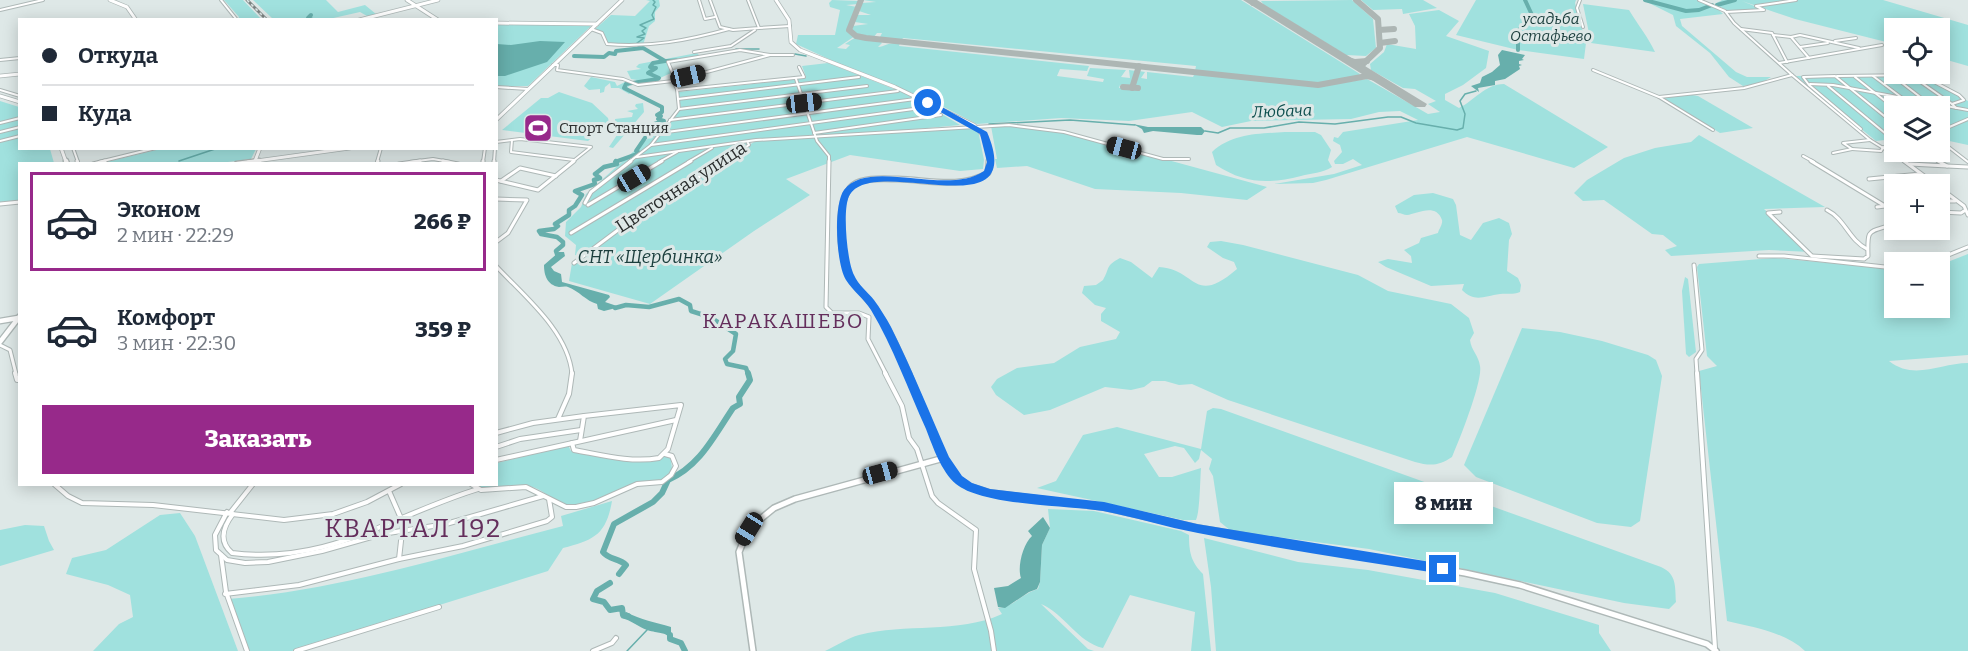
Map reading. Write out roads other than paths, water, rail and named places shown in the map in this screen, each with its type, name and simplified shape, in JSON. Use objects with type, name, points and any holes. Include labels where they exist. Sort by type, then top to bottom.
[{"type":"main road","points":[[110,0],[130,9],[135,18]]},
{"type":"main road","points":[[407,0],[435,18]]},
{"type":"main road","points":[[367,18],[438,0]]},
{"type":"main road","points":[[498,118],[622,0]]},
{"type":"main road","points":[[776,0],[789,20],[791,42],[800,50],[916,96],[974,126],[986,137],[991,162],[983,176],[970,182],[954,184],[889,178],[870,180],[848,190],[843,200],[845,267],[850,278],[872,303],[885,326],[944,458],[958,479],[968,486],[990,493],[1104,507],[1197,528],[1465,573],[1520,585],[1716,650]]},
{"type":"main road","points":[[498,23],[597,24]]},
{"type":"main road","points":[[0,76],[18,74]]},
{"type":"main road","points":[[0,96],[18,101]]},
{"type":"main road","points":[[254,162],[336,150]]},
{"type":"main road","points":[[0,322],[18,318]]},
{"type":"main road","points":[[0,344],[18,318]]},
{"type":"main road","points":[[753,651],[739,552],[749,529],[770,511],[784,504],[944,458]]},
{"type":"street","points":[[0,10],[43,0]]},
{"type":"street","points":[[221,0],[235,18]]},
{"type":"street","points":[[699,0],[705,19],[715,17]]},
{"type":"street","points":[[710,0],[719,26],[729,29]]},
{"type":"street","points":[[748,0],[758,29]]},
{"type":"street","points":[[1580,0],[1577,8],[1583,27]]},
{"type":"street","points":[[1699,0],[1718,6],[1726,12],[1740,29],[1792,75],[1861,129]]},
{"type":"street","points":[[1726,12],[1764,10],[1756,6],[1796,0]]},
{"type":"street","points":[[591,29],[603,34],[607,44],[632,45],[679,41],[729,29],[790,26]]},
{"type":"street","points":[[694,52],[731,46],[753,30],[758,29]]},
{"type":"street","points":[[1740,29],[1791,37],[1800,34],[1861,49]]},
{"type":"street","points":[[1773,35],[1787,62]]},
{"type":"street","points":[[1791,37],[1809,58]]},
{"type":"street","points":[[1800,48],[1856,38]]},
{"type":"street","points":[[1779,63],[1882,45]]},
{"type":"street","points":[[672,74],[668,62],[740,50],[770,55]]},
{"type":"street","points":[[698,52],[703,57]]},
{"type":"street","points":[[553,65],[558,65],[555,69],[557,70],[623,79],[635,85],[674,81],[770,55],[793,55]]},
{"type":"street","points":[[0,60],[18,58]]},
{"type":"street","points":[[677,90],[796,79],[804,77],[800,67]]},
{"type":"street","points":[[1593,70],[1659,97],[1713,130]]},
{"type":"street","points":[[1659,97],[1758,86],[1792,75]]},
{"type":"street","points":[[1854,75],[1884,100]]},
{"type":"street","points":[[1872,75],[1899,96]]},
{"type":"street","points":[[1884,75],[1803,77],[1806,84],[1870,140],[1921,174]]},
{"type":"street","points":[[1835,76],[1884,116]]},
{"type":"street","points":[[678,99],[859,77]]},
{"type":"street","points":[[796,79],[816,138],[829,156],[826,307],[832,313],[859,314],[869,317],[868,339],[902,406],[909,438],[917,450],[932,496],[938,503],[976,530],[974,569],[991,631],[993,651]]},
{"type":"street","points":[[674,81],[680,109]]},
{"type":"street","points":[[1806,84],[1849,88],[1887,96]]},
{"type":"street","points":[[1904,84],[1920,96]]},
{"type":"street","points":[[1924,84],[1957,108]]},
{"type":"street","points":[[1938,84],[1964,100],[1952,104]]},
{"type":"street","points":[[1826,85],[1884,132]]},
{"type":"street","points":[[679,152],[587,204],[591,192],[651,145],[680,109],[867,86]]},
{"type":"street","points":[[498,87],[528,89]]},
{"type":"street","points":[[0,90],[18,95]]},
{"type":"street","points":[[669,121],[898,91]]},
{"type":"street","points":[[669,121],[665,131],[915,99]]},
{"type":"street","points":[[651,145],[928,107]]},
{"type":"street","points":[[1950,107],[1968,110]]},
{"type":"street","points":[[814,133],[942,115]]},
{"type":"street","points":[[0,123],[18,118]]},
{"type":"street","points":[[1950,127],[1968,119]]},
{"type":"street","name":"Цветочная улица","points":[[574,263],[617,227],[756,140],[816,138],[974,126],[1035,126],[1163,159],[1189,159]]},
{"type":"street","points":[[0,132],[18,128]]},
{"type":"street","points":[[0,141],[18,136]]},
{"type":"street","points":[[498,142],[522,139],[591,147],[538,190],[499,180]]},
{"type":"street","points":[[512,140],[511,152],[575,160]]},
{"type":"street","points":[[1852,149],[1843,143],[1870,140]]},
{"type":"street","points":[[637,157],[748,143]]},
{"type":"street","points":[[571,233],[714,147]]},
{"type":"street","points":[[1833,153],[1852,149],[1877,152],[1883,147]]},
{"type":"street","points":[[1950,148],[1968,162]]},
{"type":"street","points":[[101,162],[148,150]]},
{"type":"street","points":[[1803,156],[1884,206],[1877,207]]},
{"type":"street","points":[[413,162],[433,159],[448,162]]},
{"type":"street","points":[[1940,162],[1947,166]]},
{"type":"street","points":[[1908,164],[1968,167]]},
{"type":"street","points":[[499,180],[519,168],[556,176]]},
{"type":"street","points":[[1869,179],[1884,178]]},
{"type":"street","points":[[1950,196],[1966,205],[1964,211]]},
{"type":"street","points":[[498,199],[526,200],[508,233],[498,240]]},
{"type":"street","points":[[1950,201],[1957,201]]},
{"type":"street","points":[[0,204],[18,202]]},
{"type":"street","points":[[1827,210],[1845,224],[1858,244],[1867,249]]},
{"type":"street","points":[[1950,212],[1964,211]]},
{"type":"street","points":[[1964,211],[1968,215]]},
{"type":"street","points":[[1780,212],[1768,213],[1813,257],[1884,267]]},
{"type":"street","points":[[1759,256],[1864,259],[1868,256],[1870,232],[1884,227]]},
{"type":"street","points":[[1950,254],[1968,247]]},
{"type":"street","points":[[1694,265],[1701,350],[1696,359],[1716,650]]},
{"type":"street","points":[[498,268],[538,312],[565,348],[571,366],[572,380],[569,396],[558,419]]},
{"type":"street","points":[[0,344],[10,350],[18,380]]},
{"type":"street","points":[[498,432],[558,419],[681,405],[665,454],[657,459],[645,461],[574,450],[573,443]]},
{"type":"street","points":[[580,441],[584,416]]},
{"type":"street","points":[[498,460],[676,420]]},
{"type":"street","points":[[498,446],[520,439],[581,430]]},
{"type":"street","points":[[230,513],[223,529],[223,544],[232,553],[244,556],[266,556],[312,550],[349,540],[432,504],[478,489],[501,490],[526,487],[566,507],[573,508],[605,499],[638,484],[659,483],[674,472],[676,466],[672,456],[665,454]]},
{"type":"street","points":[[56,486],[68,496],[82,503],[110,506],[153,505],[272,519],[300,520],[352,508],[398,486]]},
{"type":"street","points":[[251,486],[215,530],[215,548],[225,559],[240,561],[294,559],[405,529],[446,524],[543,496]]},
{"type":"street","points":[[474,486],[478,489]]},
{"type":"street","points":[[389,491],[403,518],[405,529],[399,559]]},
{"type":"street","points":[[225,594],[299,585],[399,559],[463,546],[547,521],[552,517],[549,499]]},
{"type":"street","points":[[221,555],[220,572],[225,594],[247,651]]},
{"type":"street","points":[[296,651],[439,607]]},
{"type":"street","points":[[593,651],[612,643],[616,638]]},
{"type":"waterway","points":[[641,44],[637,43],[644,38],[637,37],[645,34],[642,31],[646,28],[640,25],[654,19],[652,15],[656,7],[653,5],[655,2],[653,0]]},
{"type":"waterway","name":"Любача","points":[[1518,50],[1518,31],[1532,15],[1525,0]]},
{"type":"waterway","name":"Любача","points":[[1645,0],[1686,11],[1699,10],[1712,5]]},
{"type":"waterway","name":"Любача","points":[[1717,5],[1735,0]]},
{"type":"waterway","points":[[308,18],[311,15]]},
{"type":"waterway","points":[[638,46],[643,48]]},
{"type":"waterway","points":[[574,56],[604,57],[609,53],[615,54],[616,51],[643,48],[665,61],[653,63],[650,67],[656,68],[648,73],[659,78]]},
{"type":"waterway","points":[[736,49],[759,49]]},
{"type":"waterway","points":[[795,54],[806,56]]},
{"type":"waterway","points":[[664,60],[677,59]]},
{"type":"waterway","points":[[616,162],[640,153],[636,151],[649,132],[644,127],[664,121],[658,119],[661,116],[657,115],[662,112],[662,107],[624,88],[626,84],[658,79]]},
{"type":"waterway","name":"Любача","points":[[1205,131],[1218,133],[1230,128],[1264,128],[1299,122],[1335,124],[1388,117],[1401,117],[1416,123],[1457,130],[1463,128],[1465,114],[1460,101],[1465,94],[1476,91]]},
{"type":"waterway","name":"Любача","points":[[989,124],[1070,120],[1135,125]]},
{"type":"waterway","points":[[179,161],[212,150]]},
{"type":"waterway","points":[[558,257],[556,251],[563,245],[563,242],[557,237],[541,234],[539,231],[554,229],[558,226],[555,224],[569,215],[569,210],[575,206],[582,195],[575,191],[595,184],[594,180],[600,178],[595,174],[604,167],[617,164],[616,162]]},
{"type":"waterway","points":[[615,308],[626,305],[649,307],[679,299],[690,305],[691,311],[710,317],[736,334],[733,351],[725,359],[727,364],[746,368],[748,374]]},
{"type":"waterway","points":[[619,574],[626,565],[603,552],[614,524],[653,502],[662,493],[668,480],[689,467],[698,458],[733,408],[740,404],[739,397],[750,380],[748,373]]},
{"type":"waterway","points":[[610,583],[597,591],[593,599],[604,602],[610,610],[622,608],[623,615],[628,616]]},
{"type":"waterway","points":[[627,651],[647,630]]},
{"type":"waterway","points":[[670,635],[670,639],[681,643],[685,651]]},
{"type":"railway","points":[[247,0],[265,18]]},
{"type":"place","name":"Спорт Станция","points":[[538,128]]},
{"type":"district","name":"КАРАКАШЕВО","points":[[783,321]]},
{"type":"district","name":"КВАРТАЛ 192","points":[[413,528]]},
{"type":"park label","name":"усадьба Остафьево","points":[[1551,28]]},
{"type":"park label","name":"СНТ «Щербинка»","points":[[650,257]]}]
